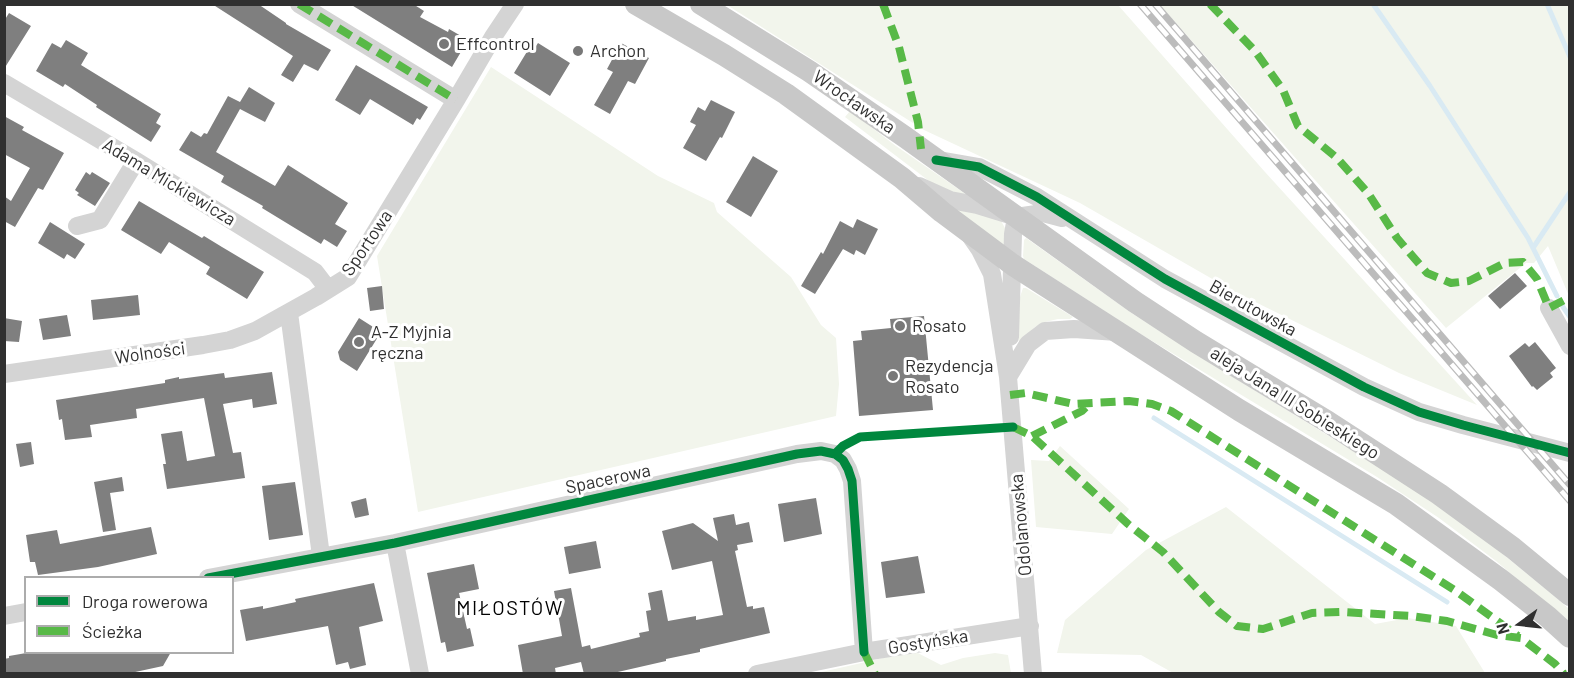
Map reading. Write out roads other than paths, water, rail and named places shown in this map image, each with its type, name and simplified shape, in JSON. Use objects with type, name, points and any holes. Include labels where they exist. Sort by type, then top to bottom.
[{"type":"main road","name":"Wrocławska","points":[[636,4],[786,94],[902,178],[942,212],[1013,265]]},
{"type":"main road","name":"Wrocławska","points":[[701,4],[809,71],[1005,211]]},
{"type":"main road","name":"aleja Jana III Sobieskiego","points":[[1005,211],[1095,275],[1196,342],[1328,422],[1439,494],[1513,548],[1569,595]]},
{"type":"main road","name":"aleja Jana III Sobieskiego","points":[[1013,265],[1239,410],[1396,504],[1501,580],[1548,617],[1569,637]]},
{"type":"street","points":[[299,4],[456,100]]},
{"type":"street","name":"Sportowa","points":[[289,313],[348,276],[514,4]]},
{"type":"street","name":"Adama Mickiewicza","points":[[4,83],[136,161],[315,272],[328,289]]},
{"type":"street","name":"Bierutowska","points":[[936,160],[979,167],[1037,197],[1165,279],[1364,387],[1419,412],[1569,453]]},
{"type":"street","points":[[77,226],[100,220],[136,161]]},
{"type":"street","name":"Wrocławska","points":[[902,178],[950,200],[1005,211]]},
{"type":"street","name":"Bierutowska","points":[[1005,211],[1043,213],[1075,222]]},
{"type":"street","name":"Odolanowska","points":[[1005,211],[1013,234],[1008,377]]},
{"type":"street","name":"Odolanowska","points":[[974,236],[992,274],[1008,377],[1033,674]]},
{"type":"street","points":[[1549,308],[1569,346]]},
{"type":"street","points":[[289,313],[321,556]]},
{"type":"street","name":"Wolności","points":[[4,374],[230,340],[255,331],[289,313]]},
{"type":"street","points":[[1008,377],[1028,344],[1045,331],[1074,329],[1118,332]]},
{"type":"street","name":"Spacerowa","points":[[218,576],[395,543],[797,454],[821,451],[835,454],[843,460],[852,481],[864,652]]},
{"type":"street","points":[[395,543],[420,674]]},
{"type":"street","points":[[4,616],[24,612]]},
{"type":"street","name":"Gostyńska","points":[[757,674],[864,652],[1030,626]]},
{"type":"waterway","points":[[1373,4],[1430,86],[1528,238],[1557,296]]},
{"type":"waterway","points":[[1547,4],[1570,57]]},
{"type":"waterway","points":[[1533,248],[1570,192]]},
{"type":"waterway","points":[[1563,307],[1570,317]]},
{"type":"waterway","points":[[1154,418],[1447,602]]},
{"type":"railway","points":[[1140,4],[1570,501]]},
{"type":"railway","points":[[1155,4],[1570,485]]},
{"type":"place","name":"Effcontrol","points":[[444,44]]},
{"type":"place","name":"Archon","points":[[578,51]]},
{"type":"place","name":"Rosato","points":[[900,326]]},
{"type":"place","name":"A-Z Myjnia ręczna","points":[[359,342]]},
{"type":"place","name":"Rezydencja Rosato","points":[[893,376]]},
{"type":"district","name":"MIŁOSTÓW","points":[[510,608]]}]
